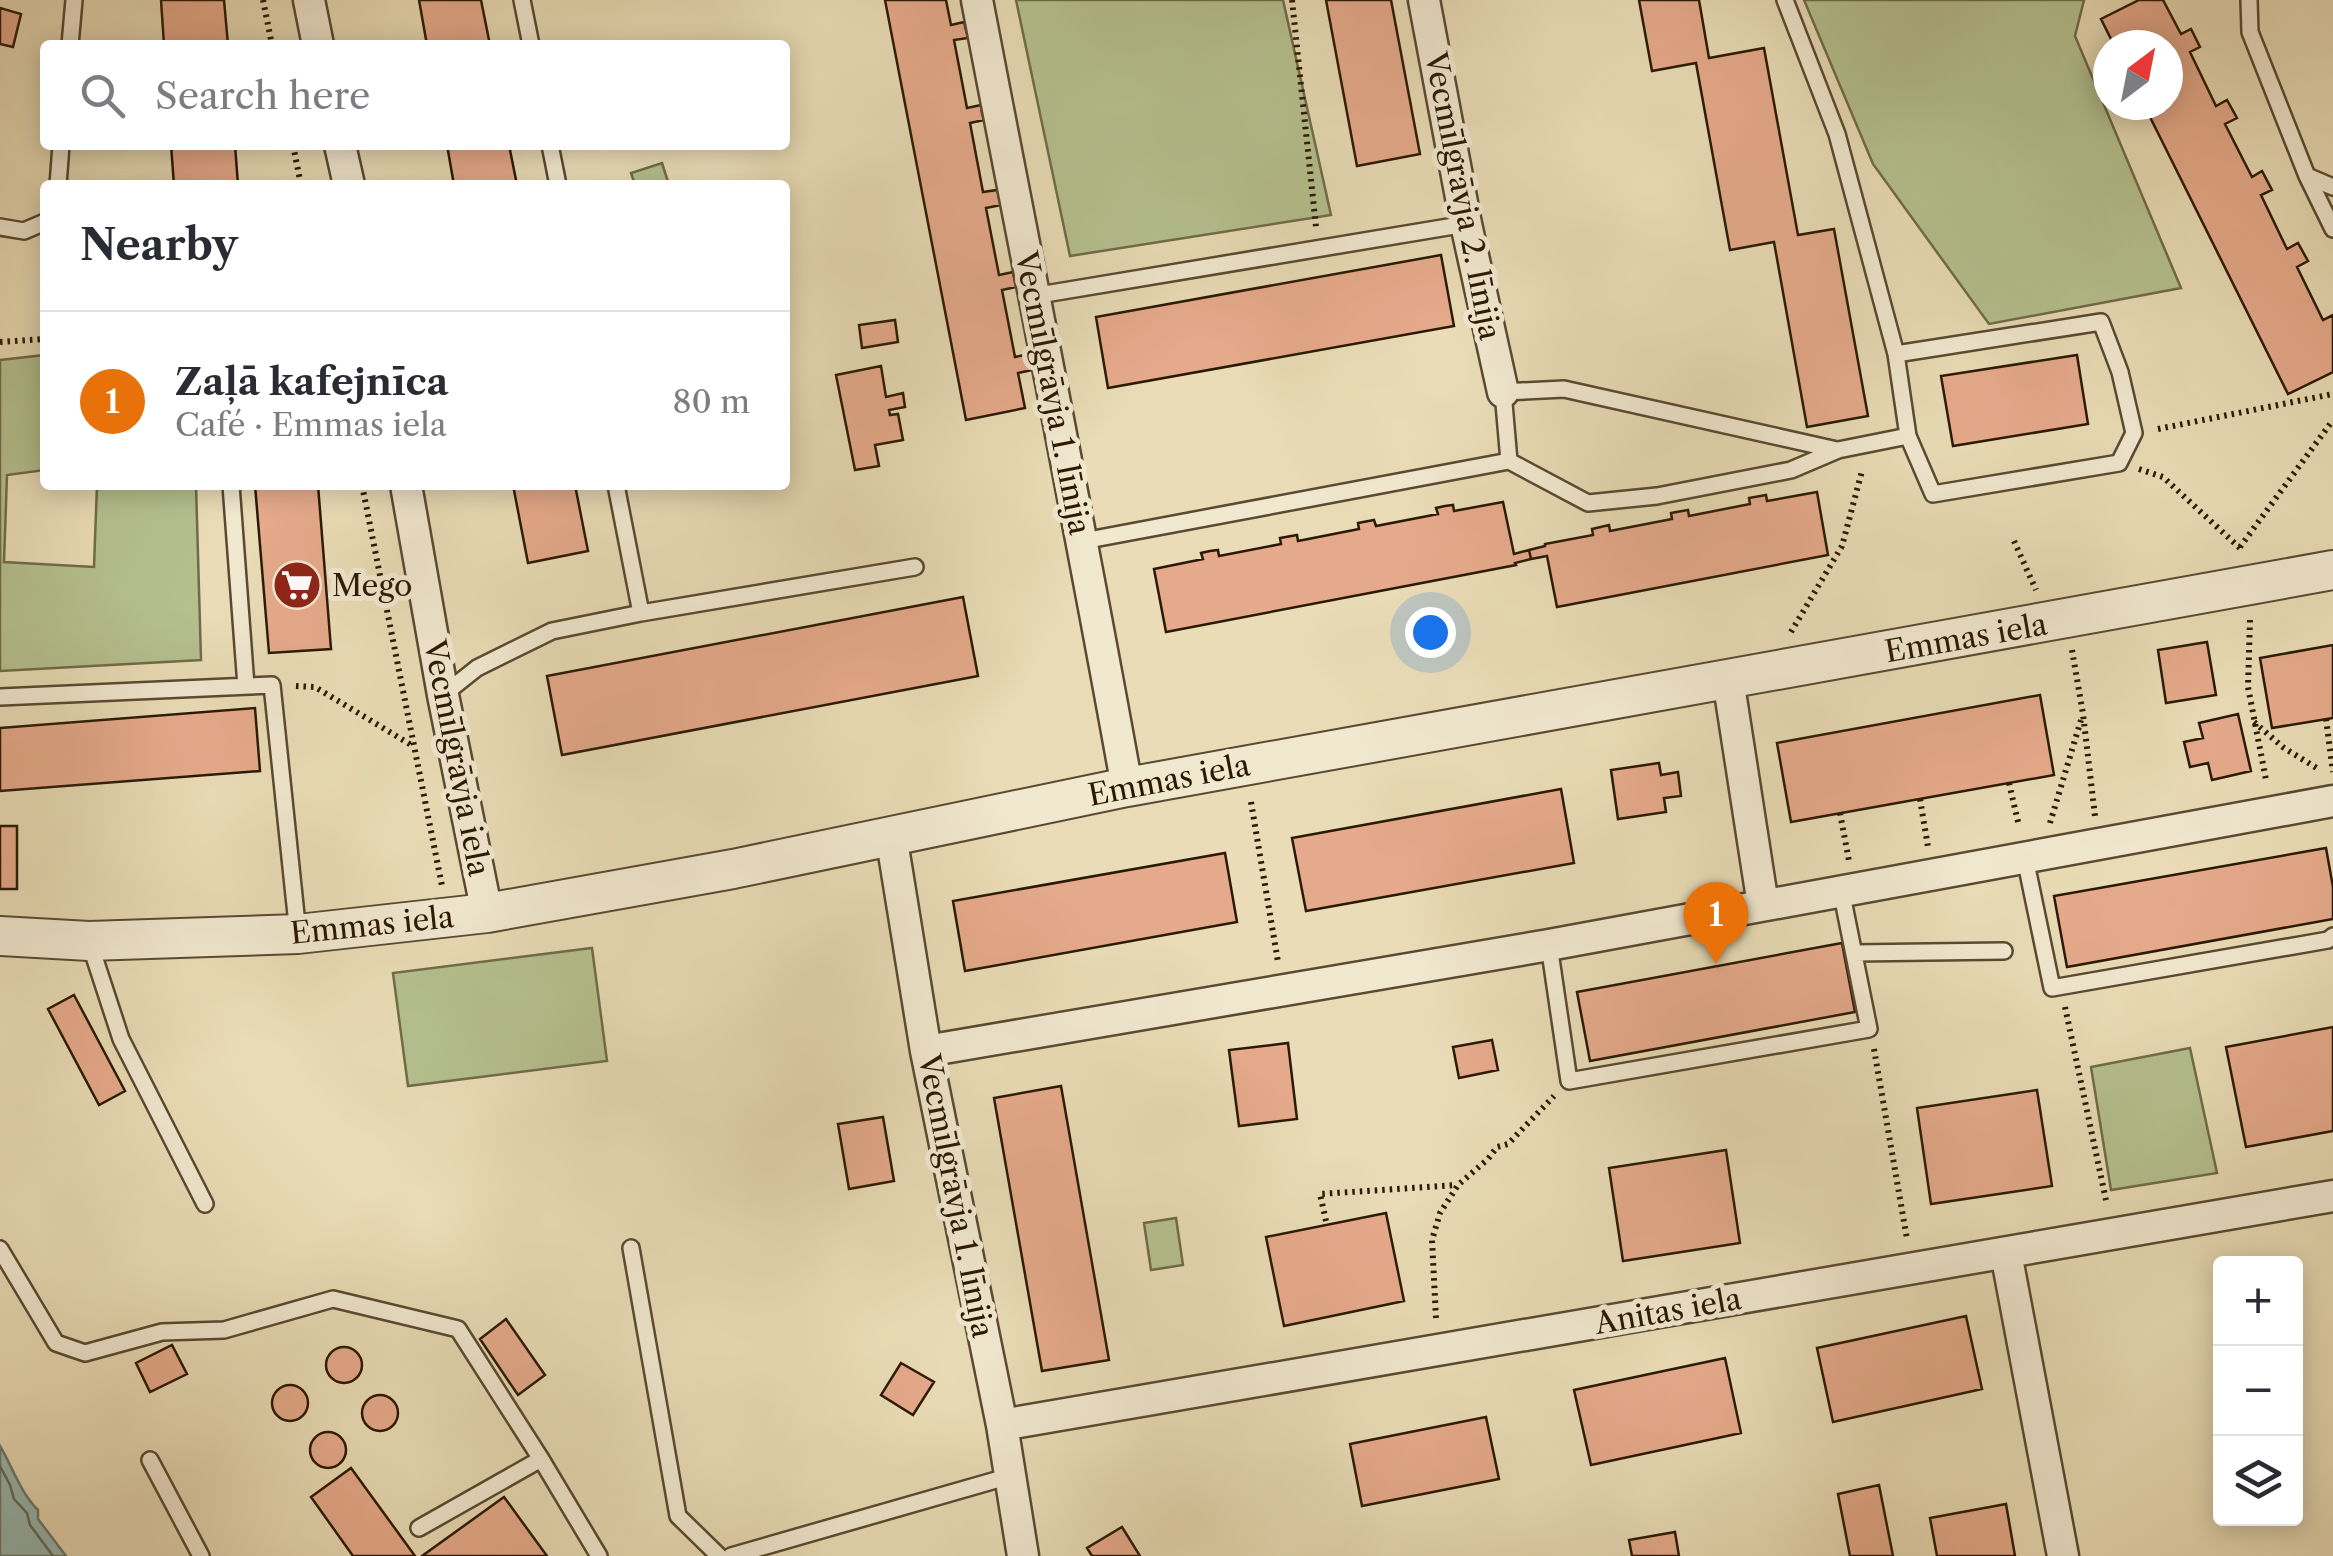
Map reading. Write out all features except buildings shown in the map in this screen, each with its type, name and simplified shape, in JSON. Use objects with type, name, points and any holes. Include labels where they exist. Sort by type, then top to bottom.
[{"type":"street","points":[[309,0],[317,40]]},
{"type":"street","name":"Vecmīlgrāvja 1. līnija","points":[[977,0],[1083,540],[1127,787]]},
{"type":"street","name":"Vecmīlgrāvja 2. līnija","points":[[1424,0],[1466,224],[1503,392]]},
{"type":"street","points":[[341,150],[348,180]]},
{"type":"street","name":"Vecmīlgrāvja iela","points":[[407,490],[487,913]]},
{"type":"street","name":"Emmas iela","points":[[0,936],[88,942],[298,934],[487,913],[732,869],[1127,787],[2333,570]]},
{"type":"street","points":[[1728,679],[1763,905]]},
{"type":"street","points":[[926,1051],[1549,945],[2333,801]]},
{"type":"street","name":"Vecmīlgrāvja 1. līnija","points":[[890,835],[926,1051],[1002,1425],[1023,1556]]},
{"type":"street","name":"Anitas iela","points":[[1002,1425],[2333,1196]]},
{"type":"street","points":[[2006,1253],[2063,1556]]},
{"type":"lane","points":[[70,40],[74,0]]},
{"type":"lane","points":[[522,0],[529,40]]},
{"type":"lane","points":[[1785,0],[1837,134],[1896,354],[1908,436],[1933,494],[2119,462],[2134,434],[2120,372],[2101,322],[1896,354]]},
{"type":"lane","points":[[2248,0],[2250,32],[2307,176],[2333,230]]},
{"type":"lane","points":[[58,180],[61,150]]},
{"type":"lane","points":[[551,150],[557,180]]},
{"type":"lane","points":[[2307,176],[2333,186]]},
{"type":"lane","points":[[0,228],[24,230],[40,224]]},
{"type":"lane","points":[[1033,296],[1466,224]]},
{"type":"lane","points":[[1509,462],[1503,392],[1564,389],[1838,450]]},
{"type":"lane","points":[[1083,540],[1509,462],[1588,503],[1657,496],[1791,470],[1838,450],[1908,436]]},
{"type":"lane","points":[[231,490],[246,686]]},
{"type":"lane","points":[[617,490],[641,613]]},
{"type":"lane","points":[[444,695],[477,668],[552,631],[915,568]]},
{"type":"lane","points":[[0,697],[272,685],[298,934]]},
{"type":"lane","points":[[2033,856],[2052,988],[2328,940],[2333,936]]},
{"type":"lane","points":[[1549,945],[1569,1081],[1869,1029],[1854,953],[1847,889]]},
{"type":"lane","points":[[88,942],[121,1039],[204,1204]]},
{"type":"lane","points":[[1854,953],[2004,951]]},
{"type":"lane","points":[[631,1248],[678,1516],[719,1556]]},
{"type":"lane","points":[[0,1249],[56,1343],[86,1354],[162,1332],[224,1330],[333,1299],[458,1329],[599,1556]]},
{"type":"lane","points":[[419,1528],[542,1459]]},
{"type":"lane","points":[[150,1460],[201,1556]]},
{"type":"lane","points":[[731,1556],[1010,1476]]},
{"type":"path","points":[[263,0],[271,40]]},
{"type":"path","points":[[1292,0],[1318,249]]},
{"type":"path","points":[[294,150],[300,180]]},
{"type":"path","points":[[0,342],[40,338]]},
{"type":"path","points":[[2134,434],[2333,394]]},
{"type":"path","points":[[2240,547],[2333,420]]},
{"type":"path","points":[[1778,671],[1786,640],[1842,546],[1870,443]]},
{"type":"path","points":[[2119,462],[2162,477],[2276,581]]},
{"type":"path","points":[[363,490],[443,892]]},
{"type":"path","points":[[2014,540],[2058,621],[2083,714],[2099,844]]},
{"type":"path","points":[[2250,618],[2248,687],[2272,812]]},
{"type":"path","points":[[272,685],[315,687],[414,746]]},
{"type":"path","points":[[2033,856],[2083,714]]},
{"type":"path","points":[[2326,719],[2333,775]]},
{"type":"path","points":[[2253,721],[2284,748],[2333,775]]},
{"type":"path","points":[[1245,766],[1283,991]]},
{"type":"path","points":[[2010,783],[2033,856]]},
{"type":"path","points":[[1920,799],[1933,874]]},
{"type":"path","points":[[1840,813],[1847,889]]},
{"type":"path","points":[[2066,1014],[2113,1235]]},
{"type":"path","points":[[1877,1066],[1913,1269]]},
{"type":"path","points":[[1437,1351],[1432,1240],[1440,1213],[1458,1185],[1497,1147],[1508,1144],[1569,1081]]},
{"type":"path","points":[[1326,1221],[1320,1194],[1458,1185]]},
{"type":"green space","points":[[1016,0],[1283,0],[1331,215],[1070,256]]},
{"type":"green space","points":[[1804,0],[2084,0],[2075,36],[2093,79],[2093,120],[2110,120],[2181,288],[1989,324],[1873,164]]},
{"type":"green space","points":[[662,163],[667,180],[633,180],[631,173]]},
{"type":"green space","points":[[40,356],[40,471],[7,475],[4,562],[94,567],[97,490],[196,490],[201,660],[0,671],[0,360]]},
{"type":"green space","points":[[592,948],[607,1061],[408,1086],[393,973]]},
{"type":"green space","points":[[2190,1048],[2217,1173],[2111,1190],[2091,1067]]},
{"type":"green space","points":[[1176,1218],[1183,1265],[1151,1270],[1144,1223]]},
{"type":"water","points":[[0,1446],[21,1488],[38,1510],[38,1519],[66,1556],[0,1556]]},
{"type":"place","name":"Mego","points":[[297,585]]},
{"type":"place","name":"Zaļā kafejnīca","points":[[1716,964]]}]
